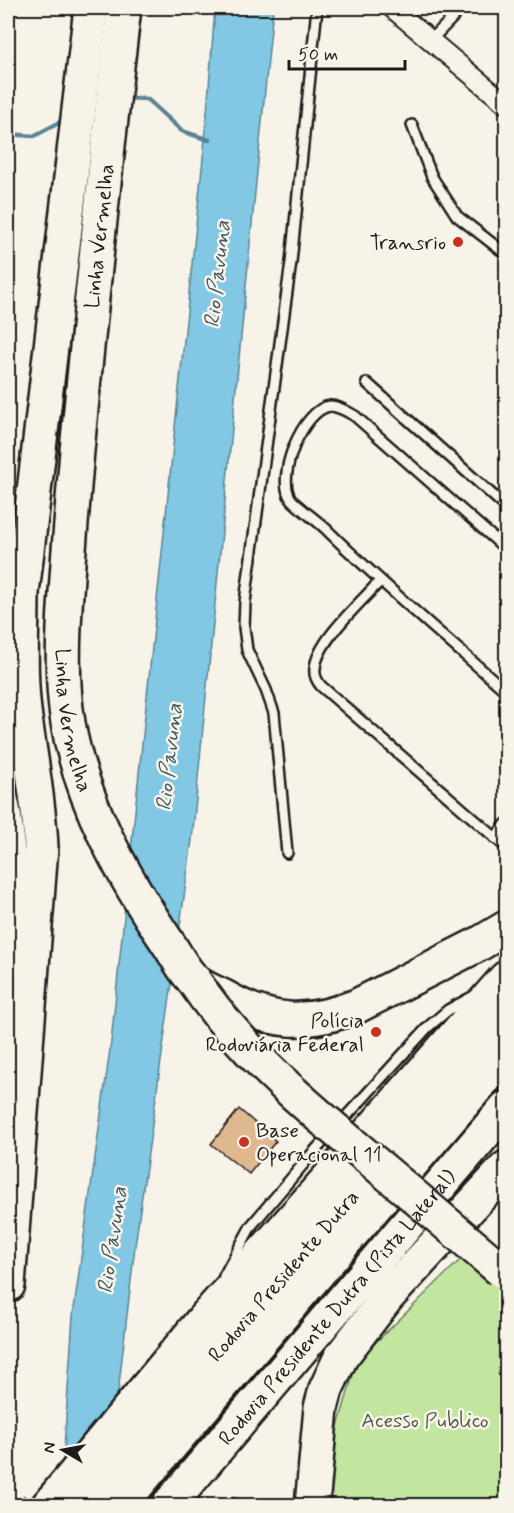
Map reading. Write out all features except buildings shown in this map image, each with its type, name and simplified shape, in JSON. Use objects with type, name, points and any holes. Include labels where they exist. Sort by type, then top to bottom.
[{"type":"highway","name":"Linha Vermelha","points":[[49,369],[91,8]]},
{"type":"highway","name":"Linha Vermelha","points":[[124,8],[81,410],[69,534],[64,627],[63,668],[68,725],[88,794],[107,837],[139,896],[223,1022],[267,1070],[305,1104],[504,1272]]},
{"type":"highway","points":[[49,369],[56,578],[64,627]]},
{"type":"highway","points":[[8,1285],[41,847],[40,814],[21,686],[22,593],[49,369]]},
{"type":"highway","points":[[194,981],[230,1001],[268,1017],[299,1021],[320,1018],[357,1006],[507,928]]},
{"type":"highway","points":[[49,1504],[203,1320],[504,994]]},
{"type":"highway","name":"Rodovia Presidente Dutra","points":[[85,1506],[504,994]]},
{"type":"highway","name":"Rodovia Presidente Dutra","points":[[122,1502],[507,1053]]},
{"type":"highway","name":"Rodovia Presidente Dutra (Pista Lateral)","points":[[168,1506],[507,1108]]},
{"type":"highway","points":[[448,1175],[507,1122]]},
{"type":"highway","points":[[312,1506],[317,1429],[321,1408],[326,1389],[341,1357],[388,1296],[507,1168]]},
{"type":"street","points":[[392,8],[507,104]]},
{"type":"street","points":[[8,796],[12,813],[8,984]]},
{"type":"lane","points":[[287,853],[274,713],[247,650],[244,627],[245,602],[291,262],[317,8]]},
{"type":"lane","points":[[431,40],[462,8]]},
{"type":"lane","points":[[412,125],[432,177],[457,216],[507,254]]},
{"type":"lane","points":[[367,383],[507,507]]},
{"type":"lane","points":[[507,549],[355,416],[345,410],[331,406],[320,409],[310,418],[297,440],[288,468],[287,490],[291,499],[317,520],[380,581],[507,691]]},
{"type":"lane","points":[[380,581],[325,642],[316,660],[314,671],[317,680],[321,686],[507,847]]},
{"type":"lane","points":[[495,838],[507,824]]},
{"type":"lane","points":[[221,1282],[251,1226],[311,1155],[428,1027],[462,1001],[504,994]]},
{"type":"lane","points":[[203,1320],[217,1291]]},
{"type":"green space","name":"Acesso Publico","points":[[462,1258],[506,1292],[506,1505],[327,1506],[332,1447],[357,1361]]},
{"type":"water","name":"Rio Pavuna","points":[[215,8],[273,8],[192,840],[135,1246],[105,1505],[60,1506],[73,1316],[111,1042],[205,139]]},
{"type":"waterway","points":[[126,98],[147,99],[182,131],[209,140]]},
{"type":"waterway","points":[[8,134],[34,136],[66,119]]},
{"type":"place","name":"Transrio","points":[[458,242]]},
{"type":"place","name":"Polícia Rodoviária Federal","points":[[376,1032]]},
{"type":"place","name":"Base Operacional 11","points":[[244,1142]]}]
